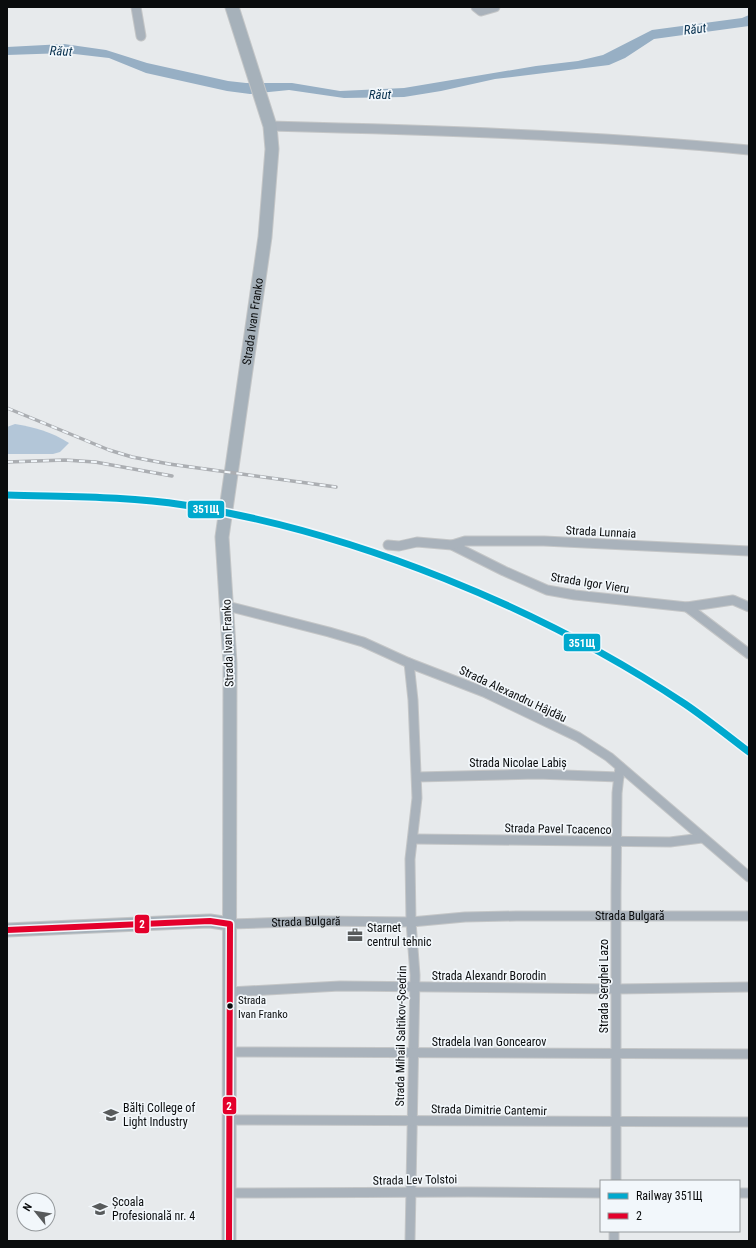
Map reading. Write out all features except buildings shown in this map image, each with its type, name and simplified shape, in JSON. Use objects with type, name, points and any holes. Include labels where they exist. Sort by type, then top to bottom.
[{"type":"main road","name":"Strada Ivan Franko","points":[[228,1241],[230,663],[222,537],[265,237],[272,160],[270,126],[232,7]]},
{"type":"main road","name":"Strada Bulgară","points":[[7,930],[210,921],[230,924]]},
{"type":"street","points":[[136,7],[141,36]]},
{"type":"street","points":[[477,8],[481,11],[494,7]]},
{"type":"street","points":[[270,126],[542,134],[640,140],[749,150]]},
{"type":"street","name":"Strada Lunnaia","points":[[452,545],[465,541],[544,541],[749,551]]},
{"type":"street","name":"Strada Igor Vieru","points":[[388,545],[399,546],[417,542],[452,545],[504,571],[547,590],[582,596],[687,607],[734,600],[749,607]]},
{"type":"street","name":"Strada Alexandru Hâjdău","points":[[227,606],[362,642],[409,663],[458,681],[551,724],[595,748],[620,772],[749,878]]},
{"type":"street","points":[[687,607],[749,654]]},
{"type":"street","name":"Strada Mihail Saltîkov-Șcedrin","points":[[409,663],[413,700],[417,808],[414,839],[410,859],[411,922],[415,988],[410,1241]]},
{"type":"street","name":"Strada Nicolae Labiș","points":[[416,777],[620,772]]},
{"type":"street","name":"Strada Serghei Lazo","points":[[616,1180],[617,793],[620,772]]},
{"type":"street","name":"Strada Pavel Tcacenco","points":[[414,839],[677,842],[702,838]]},
{"type":"street","name":"Strada Bulgară","points":[[230,924],[322,921],[411,922],[479,917],[749,916]]},
{"type":"street","name":"Strada Alexandr Borodin","points":[[230,992],[327,986],[617,989],[749,987]]},
{"type":"street","name":"Stradela Ivan Goncearov","points":[[229,1052],[413,1054],[749,1054]]},
{"type":"street","name":"Strada Dimitrie Cantemir","points":[[229,1120],[616,1123],[749,1122]]},
{"type":"street","name":"Strada Lev Tolstoi","points":[[228,1194],[453,1192],[600,1193]]},
{"type":"shaded area","points":[[15,424],[43,430],[69,443],[60,452],[53,454],[7,454],[7,427]]},
{"type":"water","name":"Răut","points":[[749,15],[749,26],[654,39],[625,58],[609,65],[495,79],[441,91],[404,97],[344,98],[289,90],[250,94],[227,91],[146,73],[109,58],[66,53],[7,55],[7,47],[64,44],[106,50],[147,63],[228,81],[246,83],[292,83],[340,91],[404,88],[536,66],[578,61],[603,55],[652,30],[742,18]]},
{"type":"railway","points":[[7,408],[109,450],[132,457],[169,464],[336,487]]},
{"type":"railway","points":[[7,462],[65,460],[95,462],[172,476]]},
{"type":"rail line","name":"351Щ","points":[[7,495],[118,498],[184,505],[249,517],[314,534],[380,555],[445,579],[508,606],[570,636],[629,669],[685,704],[749,752]]},
{"type":"transit line","name":"2","points":[[7,930],[210,921],[230,924],[229,1241]]},
{"type":"place","name":"Starnet centrul tehnic","points":[[355,935]]},
{"type":"place","name":"Strada Ivan Franko","points":[[230,1006]]},
{"type":"place","name":"Bălți College of Light Industry","points":[[111,1115]]},
{"type":"place","name":"Școala Profesională nr. 4","points":[[100,1209]]}]
